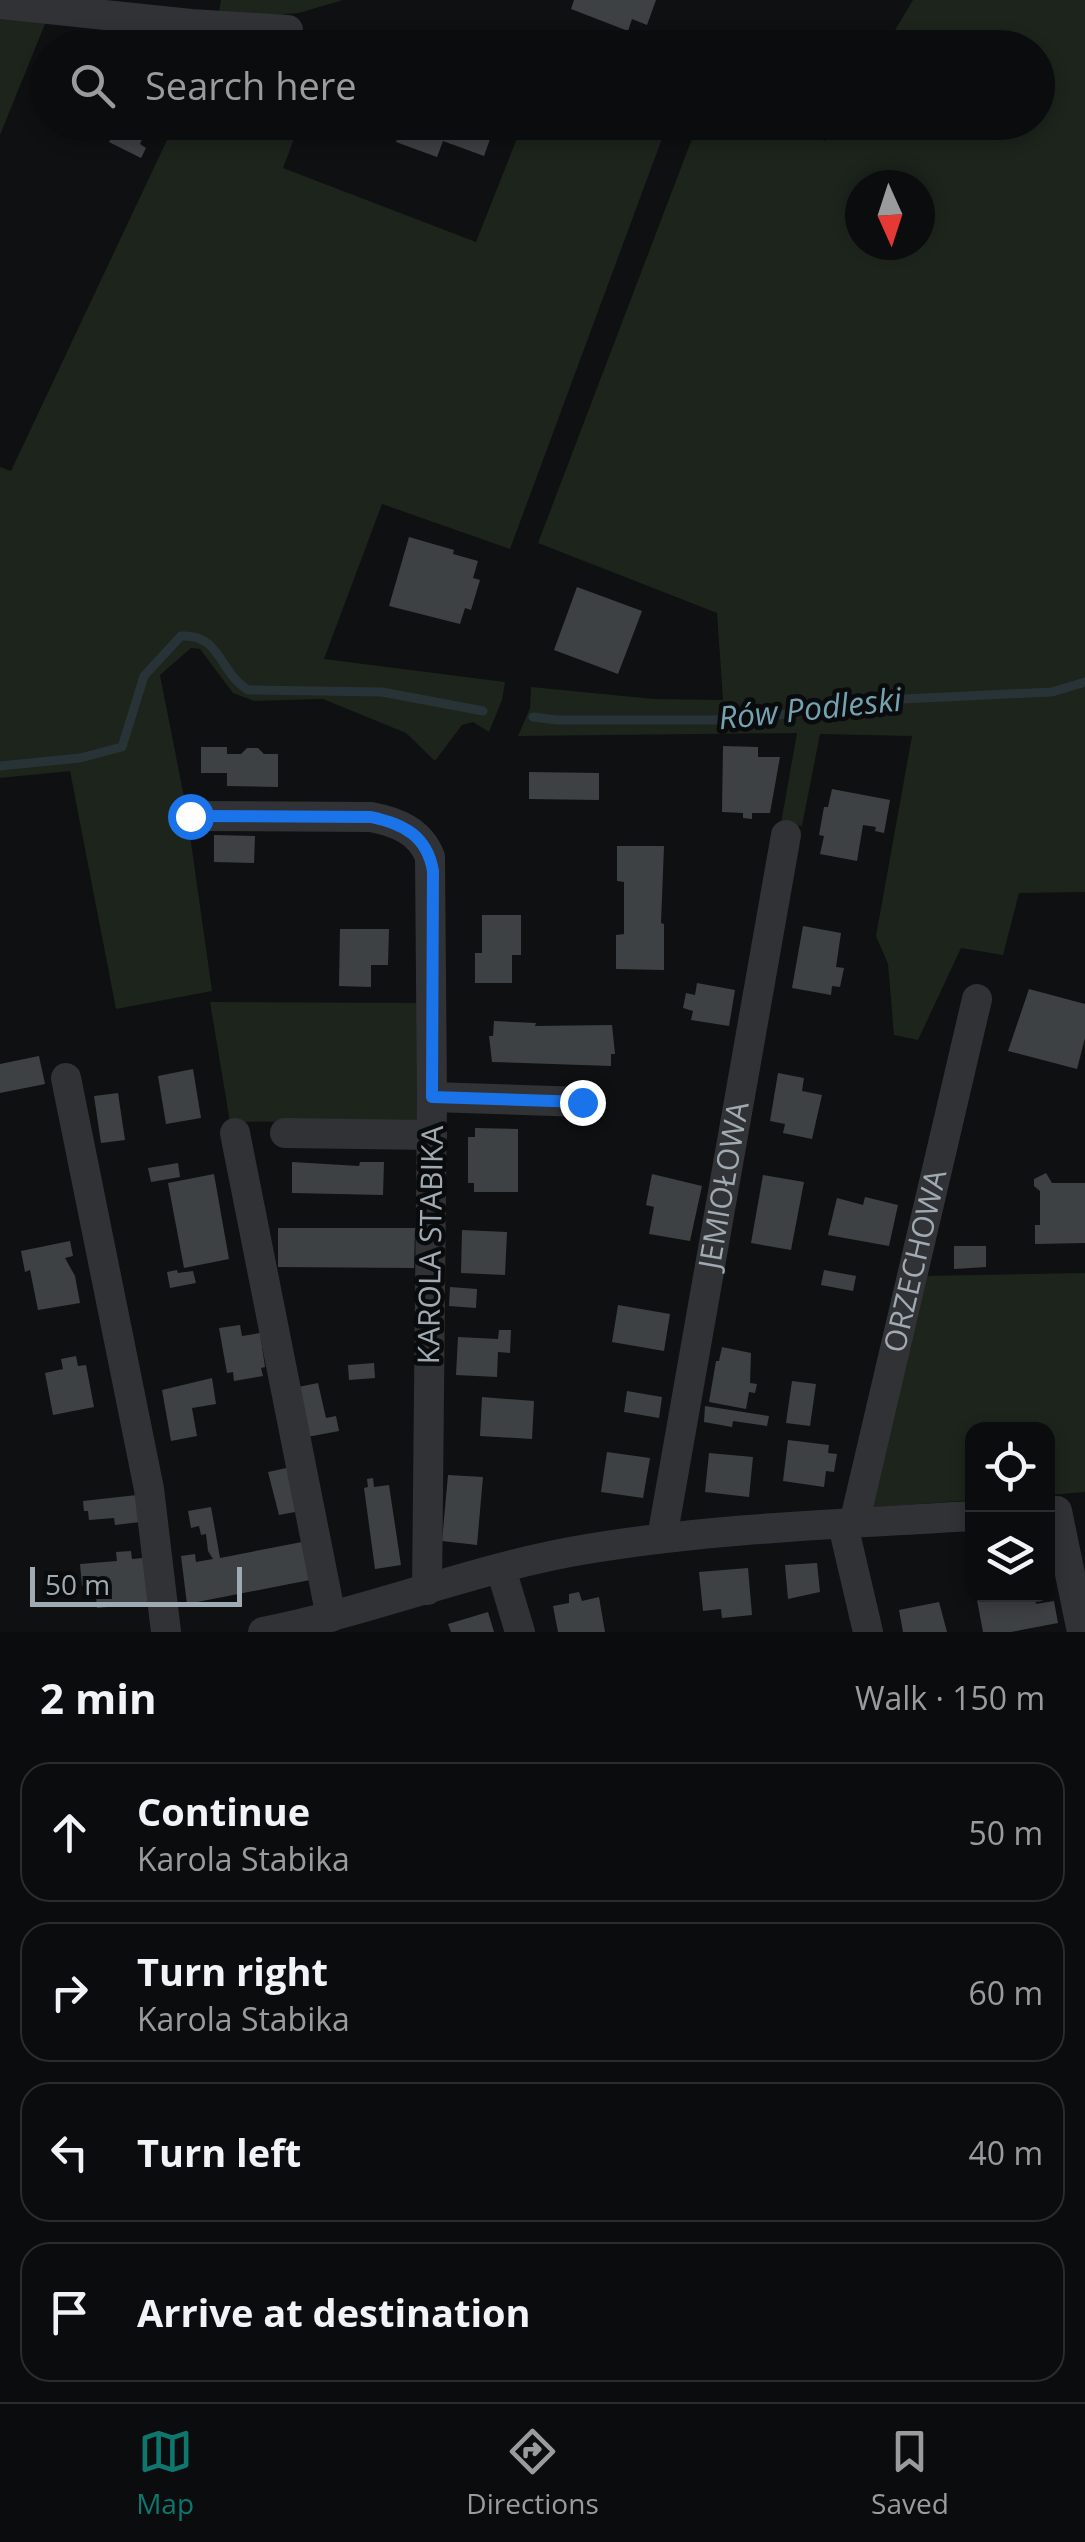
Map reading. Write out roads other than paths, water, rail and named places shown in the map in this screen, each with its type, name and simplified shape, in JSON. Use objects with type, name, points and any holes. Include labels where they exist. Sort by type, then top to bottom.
[{"type":"street","points":[[0,4],[37,3],[191,24],[288,30]]},
{"type":"street","name":"KAROLA STABIKA","points":[[190,816],[371,817],[410,830],[426,847],[433,871],[427,1590]]},
{"type":"street","name":"JEMIOŁOWA","points":[[662,1538],[786,835]]},
{"type":"street","name":"ORZECHOWA","points":[[848,1524],[977,999]]},
{"type":"street","points":[[66,1078],[149,1489],[166,1632]]},
{"type":"street","points":[[432,1097],[582,1102]]},
{"type":"street","points":[[235,1133],[331,1617]]},
{"type":"street","points":[[284,1133],[432,1135]]},
{"type":"street","points":[[1063,1510],[1082,1632]]},
{"type":"street","points":[[263,1632],[583,1549],[662,1538],[965,1516]]},
{"type":"street","points":[[848,1524],[868,1632]]},
{"type":"street","points":[[501,1569],[520,1632]]},
{"type":"waterway","name":"Rów Podleski","points":[[0,766],[80,758],[122,747],[144,676],[181,636],[194,637],[212,647],[248,690],[382,692],[483,711]]},
{"type":"waterway","name":"Rów Podleski","points":[[533,717],[745,720],[883,700],[1052,692],[1085,682]]}]
